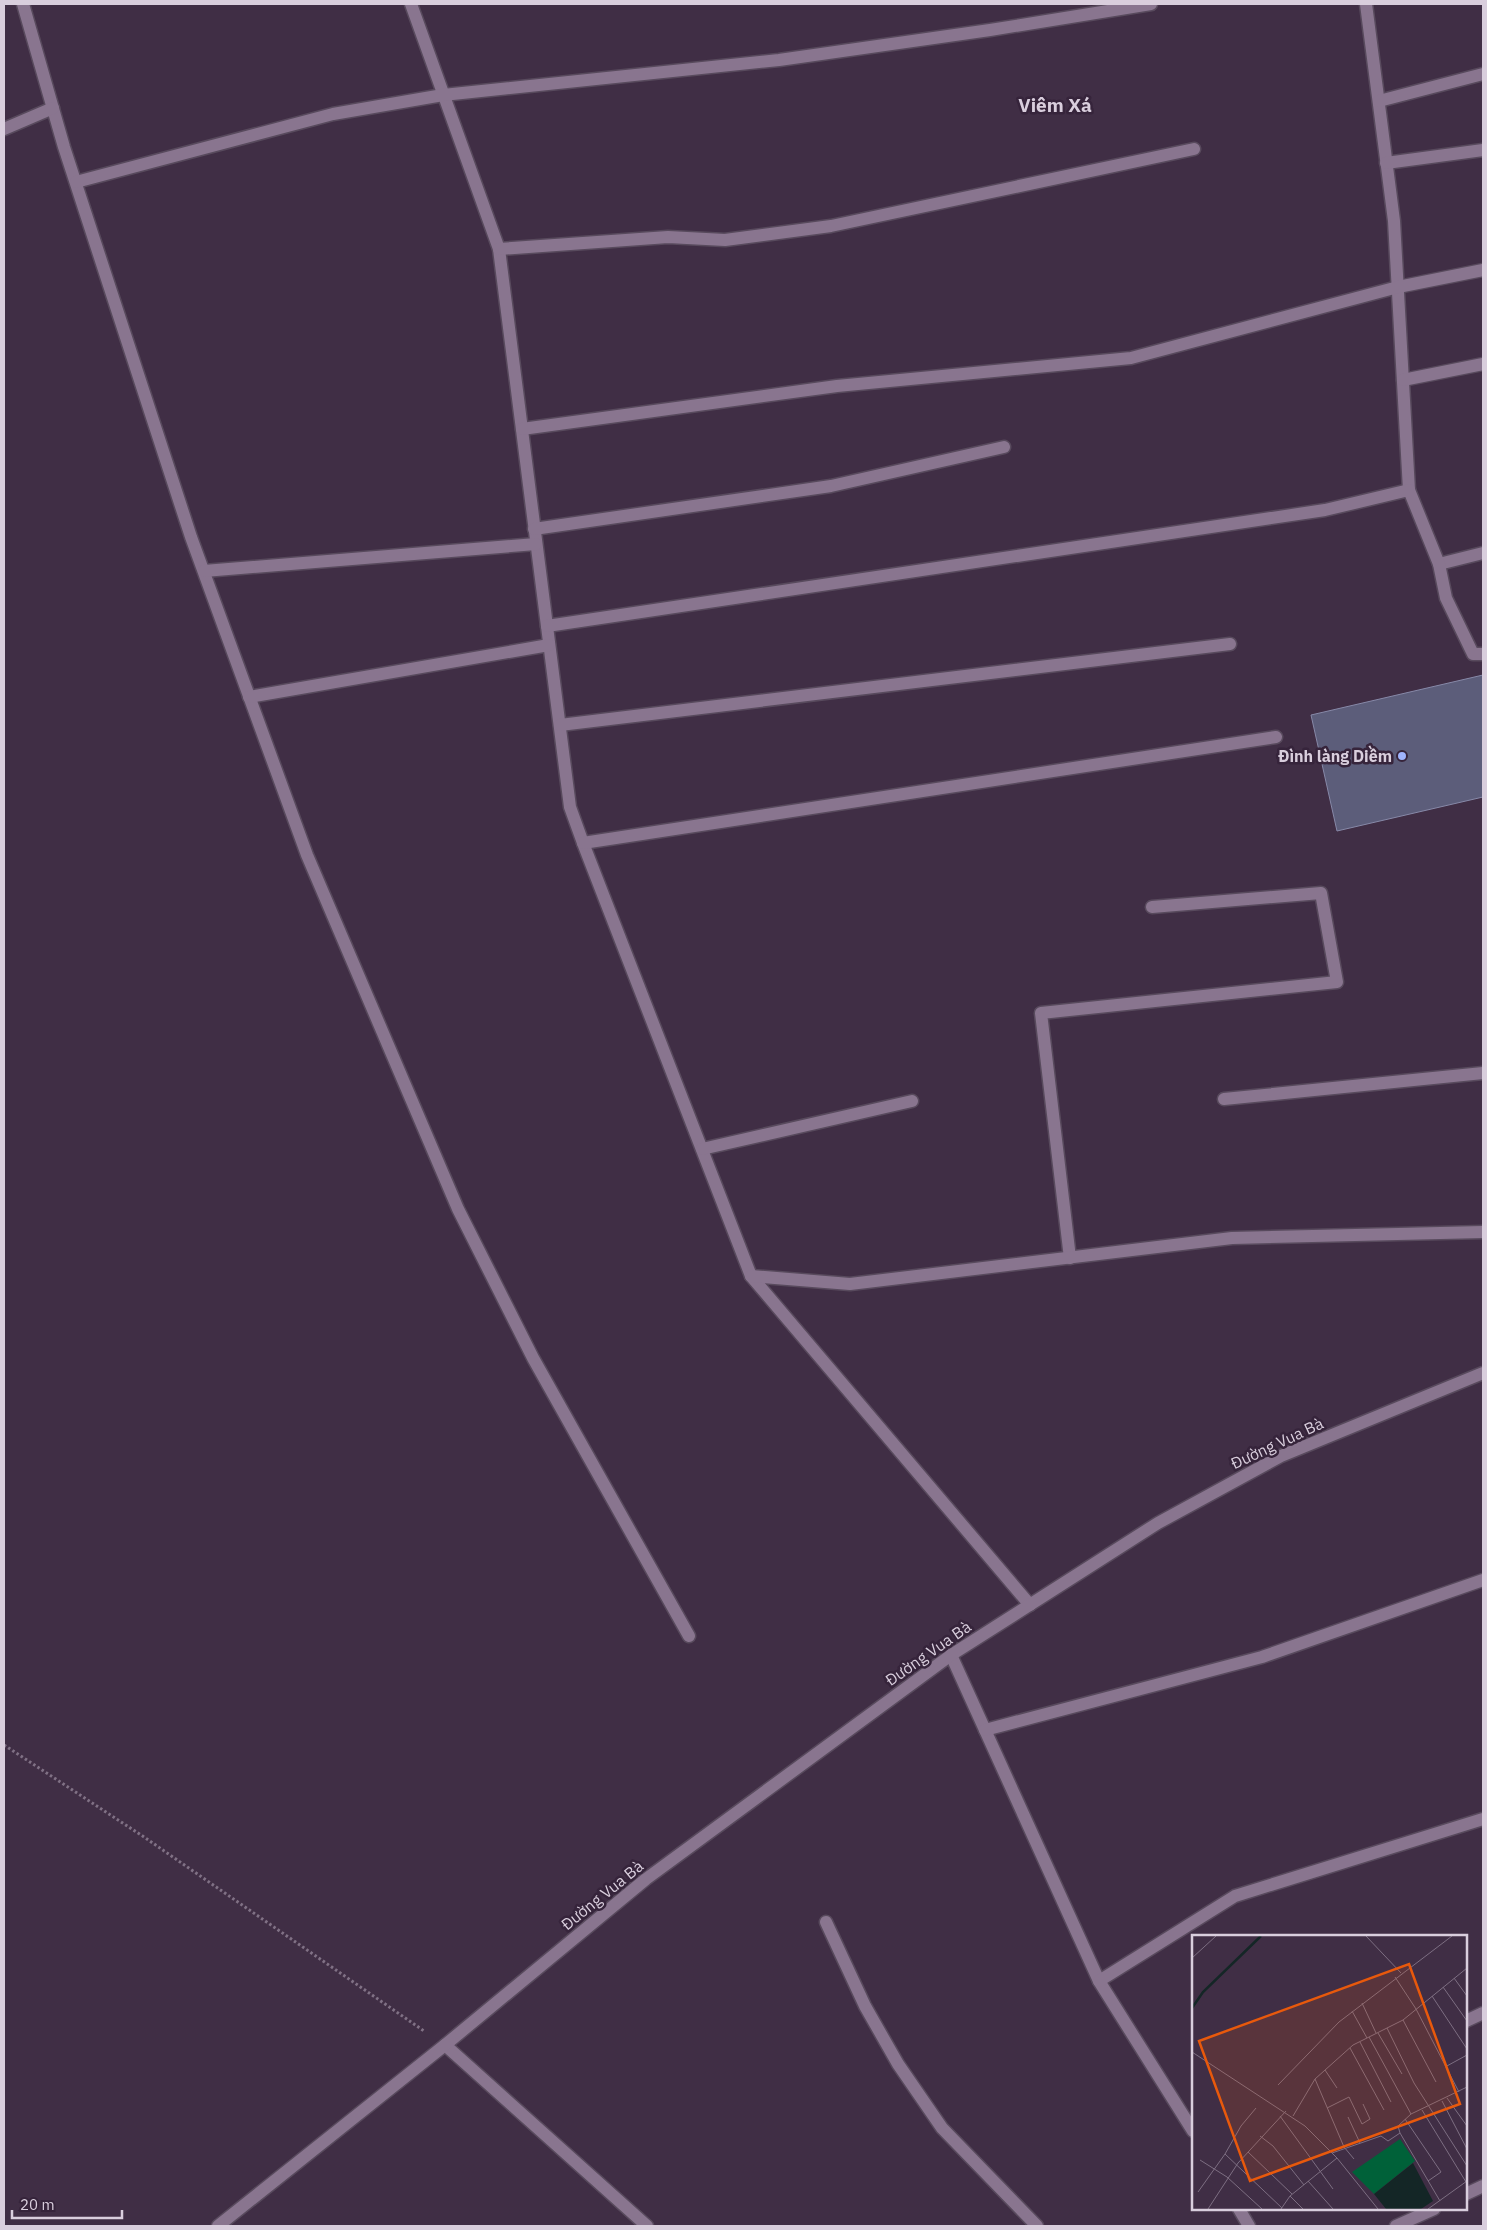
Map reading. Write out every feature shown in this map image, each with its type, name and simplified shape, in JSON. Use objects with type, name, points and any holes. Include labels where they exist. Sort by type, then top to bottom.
[{"type":"street","points":[[23,4],[76,182],[204,571],[307,855],[458,1209],[533,1358],[689,1636]]},
{"type":"street","points":[[410,4],[499,249],[570,807],[583,844],[751,1276],[1030,1606]]},
{"type":"street","points":[[76,182],[333,114],[443,95],[780,60],[1085,9],[1151,4]]},
{"type":"street","points":[[1366,4],[1394,221],[1410,490],[1439,564],[1446,598],[1478,654]]},
{"type":"street","points":[[1379,101],[1483,74]]},
{"type":"street","points":[[4,129],[53,108]]},
{"type":"street","points":[[499,249],[668,237],[725,240],[831,226],[1194,149]]},
{"type":"street","points":[[1386,163],[1483,150]]},
{"type":"street","points":[[522,429],[837,386],[1131,358],[1398,287],[1483,270]]},
{"type":"street","points":[[1403,380],[1483,364]]},
{"type":"street","points":[[534,529],[831,486],[1004,447]]},
{"type":"street","points":[[546,626],[1325,510],[1410,490]]},
{"type":"street","points":[[204,571],[536,544]]},
{"type":"street","points":[[1439,564],[1483,553]]},
{"type":"street","points":[[560,725],[1230,644]]},
{"type":"street","points":[[249,697],[549,646]]},
{"type":"street","points":[[583,844],[1276,737]]},
{"type":"street","points":[[1070,1258],[1041,1013],[1337,982],[1321,893],[1152,907]]},
{"type":"street","points":[[1224,1099],[1483,1073]]},
{"type":"street","points":[[702,1149],[912,1101]]},
{"type":"street","points":[[751,1276],[850,1284],[1232,1238],[1483,1232]]},
{"type":"street","name":"Đường Vua Bà","points":[[218,2226],[445,2045],[646,1879],[951,1655],[1158,1523],[1281,1456],[1483,1373]]},
{"type":"street","points":[[985,1730],[1262,1658],[1483,1580]]},
{"type":"street","points":[[951,1655],[1099,1981],[1192,2129]]},
{"type":"street","points":[[1099,1981],[1235,1896],[1483,1819]]},
{"type":"street","points":[[826,1922],[866,2006],[889,2047],[942,2128],[1037,2226]]},
{"type":"street","points":[[1467,2021],[1483,2013]]},
{"type":"street","points":[[445,2045],[647,2226]]},
{"type":"street","points":[[1467,2194],[1483,2186]]},
{"type":"street","points":[[1240,2210],[1249,2226]]},
{"type":"street","points":[[1396,2226],[1432,2210]]},
{"type":"path","points":[[4,1745],[144,1837],[445,2045]]},
{"type":"building","name":"Đình làng Diềm","points":[[1483,675],[1483,797],[1337,831],[1311,715]]},
{"type":"place","name":"Đình làng Diềm","points":[[1402,756]]},
{"type":"district","name":"Viêm Xá","points":[[1055,105]]}]
